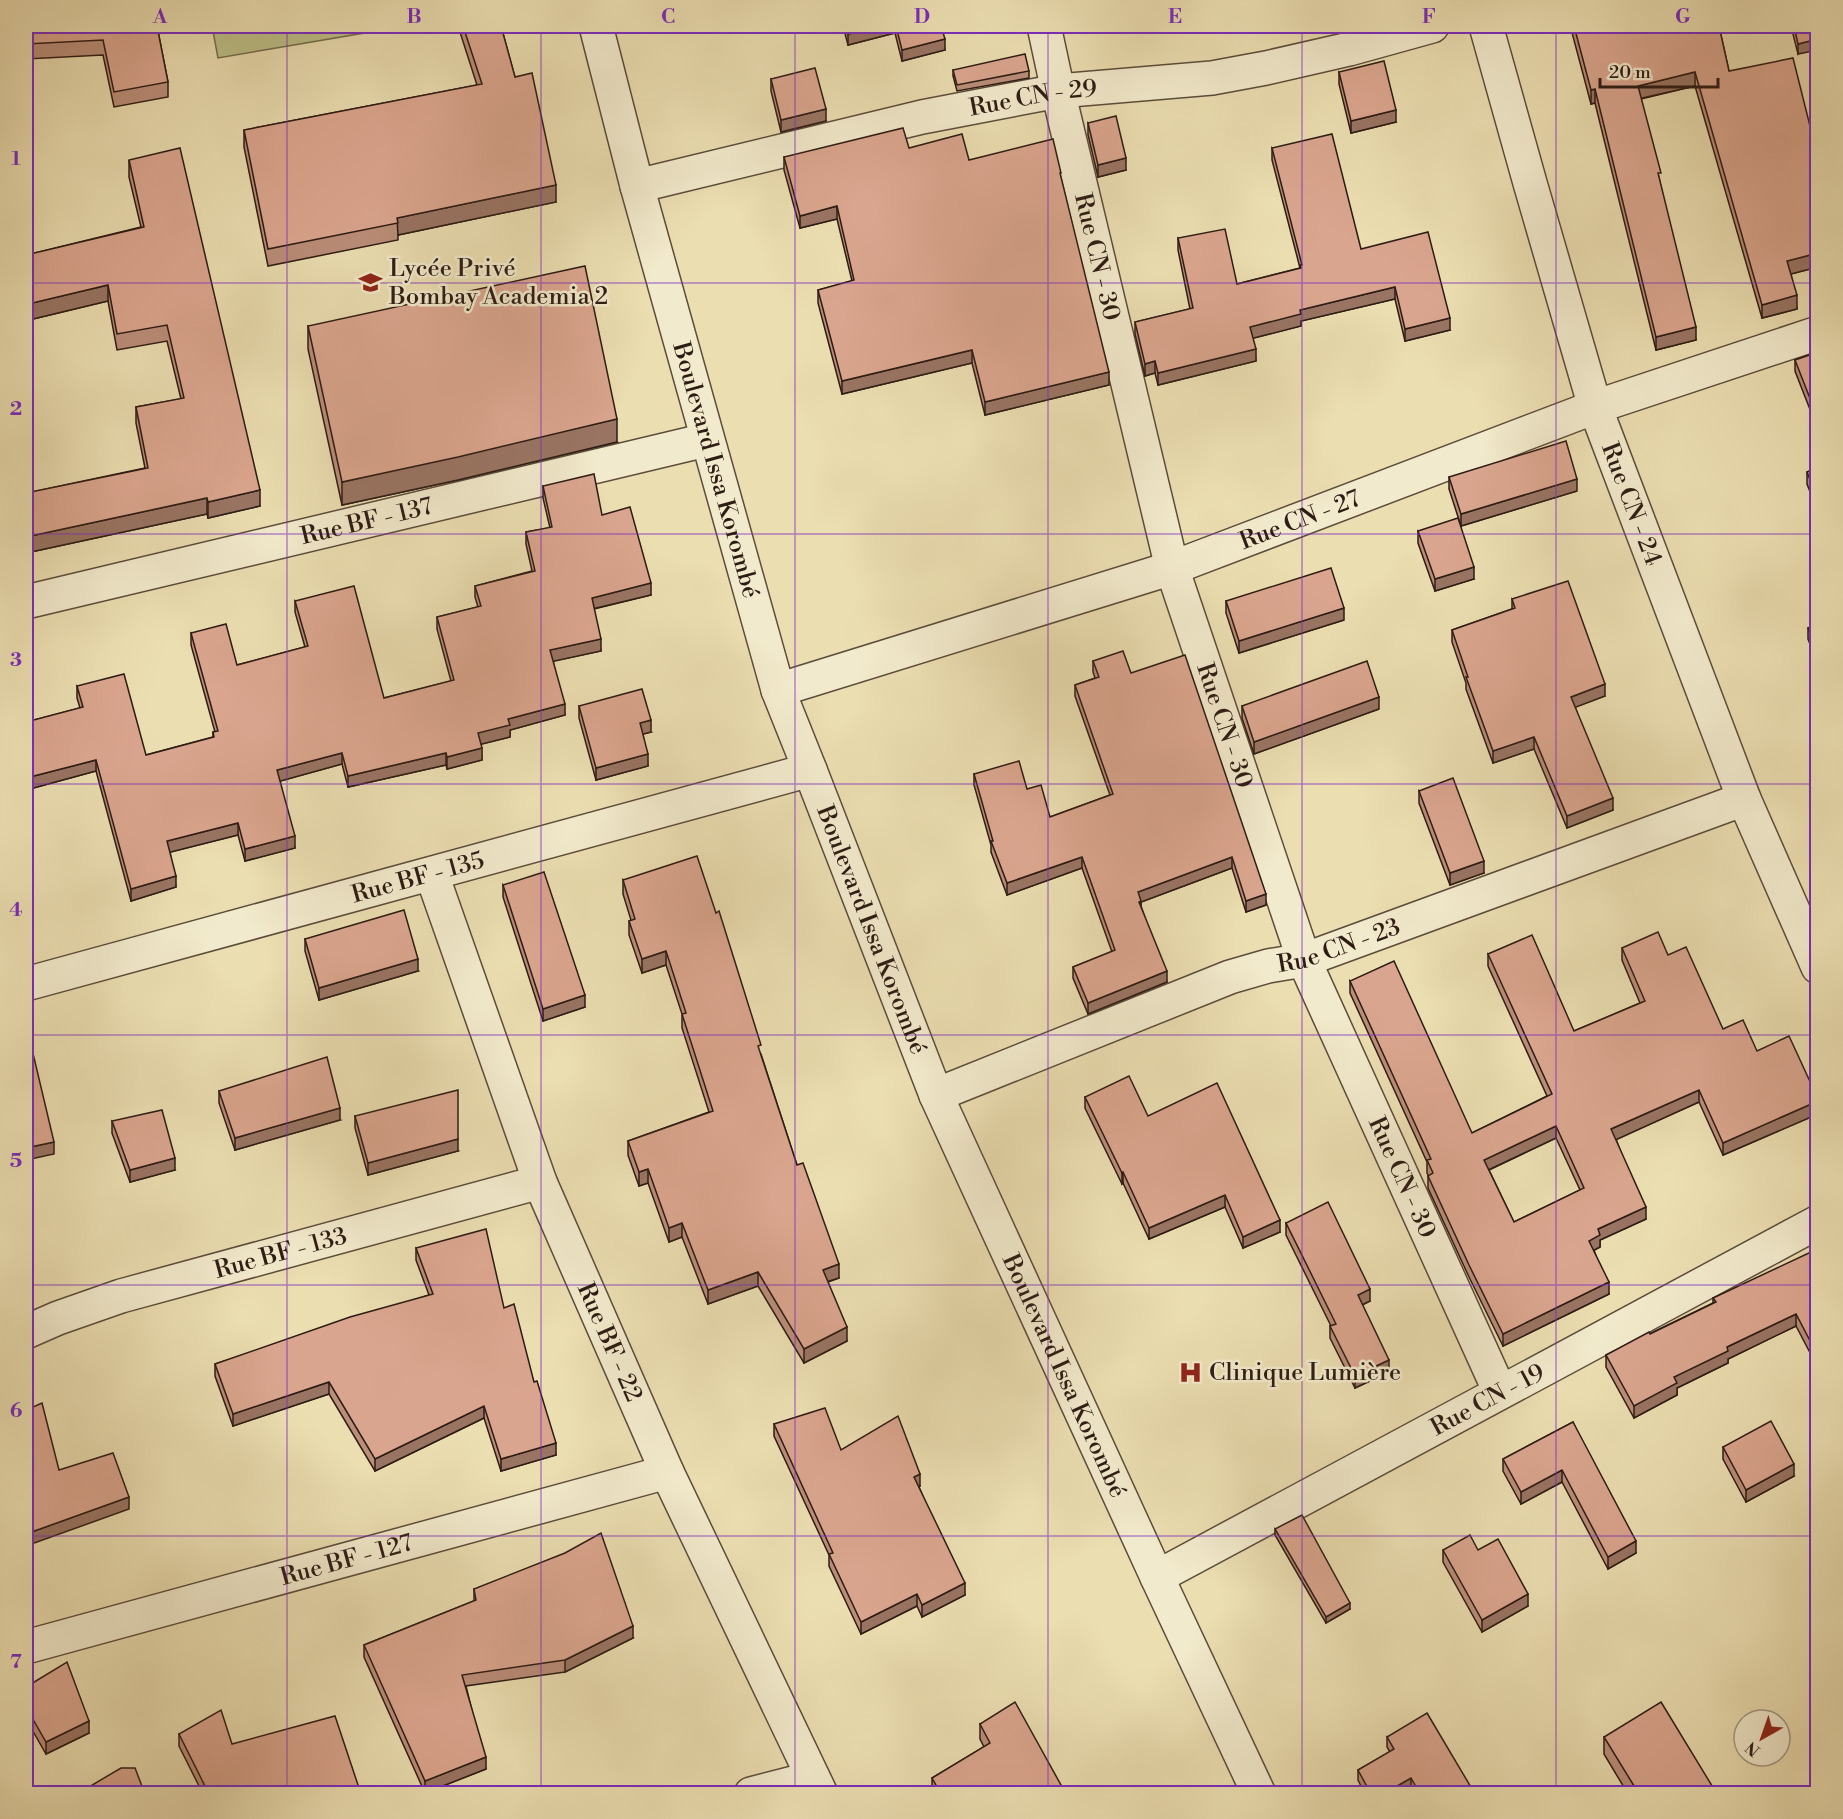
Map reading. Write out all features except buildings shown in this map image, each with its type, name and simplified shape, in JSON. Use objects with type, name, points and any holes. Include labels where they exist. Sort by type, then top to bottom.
[{"type":"street","name":"Boulevard Issa Korombé","points":[[596,26],[706,440],[778,690],[936,1095],[1259,1794]]},
{"type":"street","name":"Rue CN - 30","points":[[1044,26],[1172,568],[1304,960],[1500,1392]]},
{"type":"street","name":"Rue CN - 29","points":[[637,186],[922,117],[1058,90],[1212,78],[1349,49],[1432,26]]},
{"type":"street","name":"Rue CN - 24","points":[[1486,26],[1595,407],[1744,799],[1818,967]]},
{"type":"street","name":"Rue CN - 27","points":[[778,690],[1172,568],[1595,407],[1818,333]]},
{"type":"street","name":"Rue BF - 137","points":[[26,602],[706,440]]},
{"type":"street","name":"Rue BF - 135","points":[[26,984],[810,770]]},
{"type":"street","name":"Rue CN - 23","points":[[936,1095],[1230,977],[1268,966],[1304,960],[1744,799]]},
{"type":"street","name":"Rue BF - 22","points":[[432,874],[540,1182],[667,1472],[817,1786]]},
{"type":"street","name":"Rue BF - 133","points":[[26,1332],[121,1296],[540,1182]]},
{"type":"street","name":"Rue CN - 19","points":[[1157,1577],[1818,1222]]},
{"type":"street","name":"Rue BF - 127","points":[[26,1647],[667,1472]]},
{"type":"street","points":[[751,1794],[817,1786]]},
{"type":"green space","points":[[212,26],[382,26],[382,30],[218,58]]},
{"type":"place","name":"Lycée Privé Bombay Academia 2","points":[[371,282]]},
{"type":"place","name":"Clinique Lumière","points":[[1191,1372]]}]
